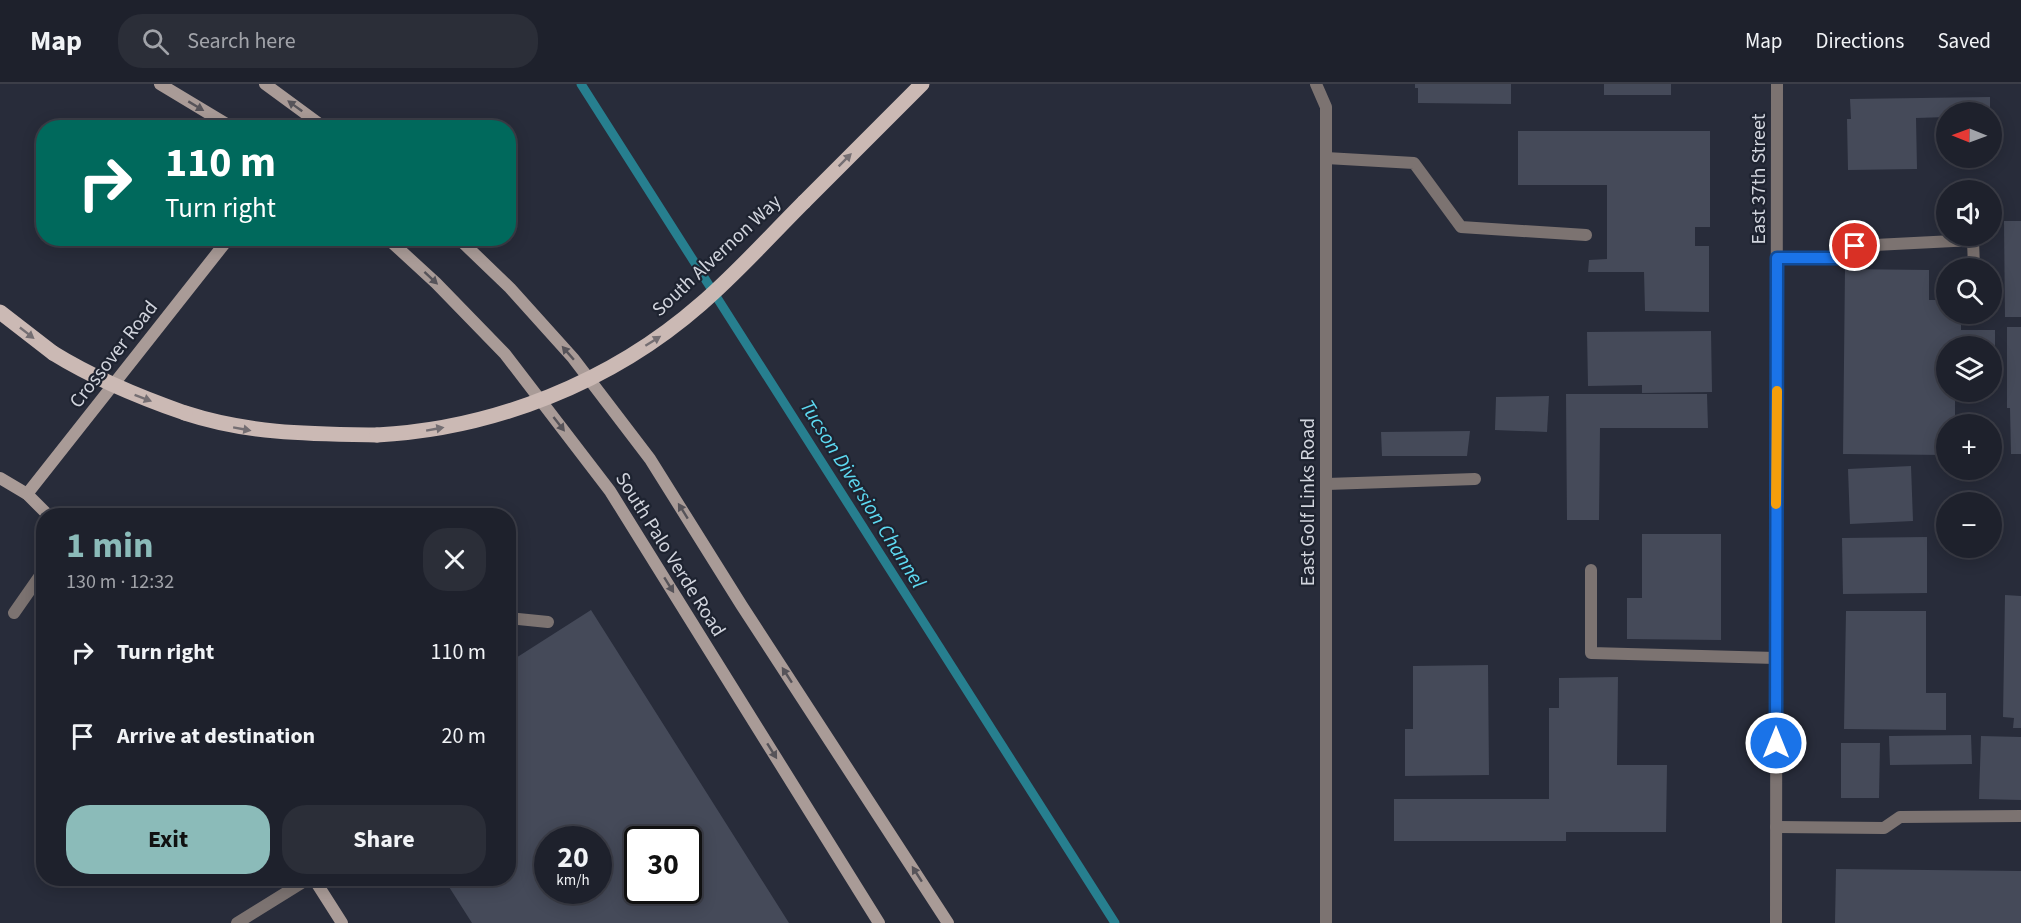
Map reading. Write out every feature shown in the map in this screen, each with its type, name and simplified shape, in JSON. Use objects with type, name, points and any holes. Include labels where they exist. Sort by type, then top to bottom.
[{"type":"main road","points":[[160,84],[219,120]]},
{"type":"main road","points":[[265,84],[314,120]]},
{"type":"main road","name":"South Alvernon Way","points":[[0,312],[53,353],[118,388],[218,424],[259,432],[377,435],[408,434],[455,425],[510,411],[570,389],[660,336],[700,305],[922,84]]},
{"type":"main road","name":"Crossover Road","points":[[27,494],[223,246]]},
{"type":"main road","name":"South Palo Verde Road","points":[[396,246],[436,283],[505,354],[610,491],[879,923]]},
{"type":"main road","name":"South Palo Verde Road","points":[[466,246],[510,288],[573,358],[650,459],[742,606],[948,923]]},
{"type":"main road","points":[[0,478],[27,494],[41,508]]},
{"type":"main road","points":[[318,886],[342,923]]},
{"type":"street","name":"East Golf Links Road","points":[[1316,84],[1326,107],[1326,923]]},
{"type":"street","name":"East 37th Street","points":[[1776,923],[1777,84]]},
{"type":"street","points":[[1326,158],[1414,163],[1461,227],[1586,235]]},
{"type":"street","points":[[1777,258],[1838,258],[1855,246],[1973,240],[1974,258]]},
{"type":"street","points":[[1327,484],[1475,479]]},
{"type":"street","points":[[1591,570],[1591,653],[1776,658]]},
{"type":"street","points":[[14,613],[36,581]]},
{"type":"street","points":[[516,619],[548,622]]},
{"type":"street","points":[[1776,827],[1884,828],[1900,817],[2021,816]]},
{"type":"street","points":[[237,923],[298,886]]},
{"type":"building","points":[[1415,84],[1511,84],[1511,104],[1418,103],[1418,88],[1415,88]]},
{"type":"building","points":[[1604,84],[1671,84],[1671,95],[1604,95]]},
{"type":"building","points":[[1990,97],[1990,102],[1936,102],[1936,117],[1916,118],[1917,169],[1848,170],[1847,119],[1851,119],[1850,99]]},
{"type":"building","points":[[1518,131],[1710,131],[1710,227],[1695,227],[1695,246],[1709,246],[1709,312],[1645,311],[1644,272],[1588,272],[1589,260],[1607,259],[1607,185],[1518,185]]},
{"type":"building","points":[[2004,221],[2021,221],[2021,317],[2005,317]]},
{"type":"building","points":[[1845,269],[1929,270],[1929,300],[1936,300],[1936,324],[1961,324],[1961,330],[1995,330],[1995,336],[1936,336],[1936,402],[1955,402],[1955,414],[1936,414],[1936,455],[1843,454]]},
{"type":"building","points":[[2007,327],[2021,327],[2021,454],[2011,454],[2010,408],[2007,408]]},
{"type":"building","points":[[1711,331],[1712,392],[1642,393],[1642,385],[1588,386],[1587,332]]},
{"type":"building","points":[[1566,394],[1707,394],[1708,428],[1600,428],[1599,520],[1567,520]]},
{"type":"building","points":[[1549,396],[1547,432],[1495,430],[1496,397]]},
{"type":"building","points":[[1470,431],[1467,456],[1382,456],[1381,432]]},
{"type":"building","points":[[1911,466],[1913,521],[1850,524],[1848,469]]},
{"type":"building","points":[[1642,534],[1721,534],[1721,640],[1627,639],[1627,598],[1642,598]]},
{"type":"building","points":[[1927,537],[1927,593],[1843,594],[1842,538]]},
{"type":"building","points":[[2005,595],[2021,596],[2021,728],[2013,728],[2014,718],[2003,717]]},
{"type":"building","points":[[591,610],[789,923],[472,923],[448,886],[516,886],[516,658]]},
{"type":"building","points":[[1846,611],[1926,611],[1926,693],[1946,693],[1946,730],[1844,729]]},
{"type":"building","points":[[1488,665],[1489,775],[1405,776],[1405,729],[1413,729],[1413,666]]},
{"type":"building","points":[[1618,677],[1617,765],[1667,765],[1666,832],[1566,832],[1566,841],[1394,841],[1394,799],[1549,799],[1549,708],[1559,708],[1559,678]]},
{"type":"building","points":[[1971,735],[1972,764],[1890,765],[1889,736]]},
{"type":"building","points":[[1981,736],[2021,737],[2021,800],[1979,799]]},
{"type":"building","points":[[1841,743],[1880,743],[1879,798],[1841,798]]},
{"type":"building","points":[[1836,869],[2021,871],[2021,923],[1835,923]]},
{"type":"waterway","name":"Tucson Diversion Channel","points":[[581,84],[1115,923]]},
{"type":"slow traffic","points":[[1776,504],[1777,391]]},
{"type":"route","points":[[1776,743],[1777,258],[1838,258],[1855,246]]}]
